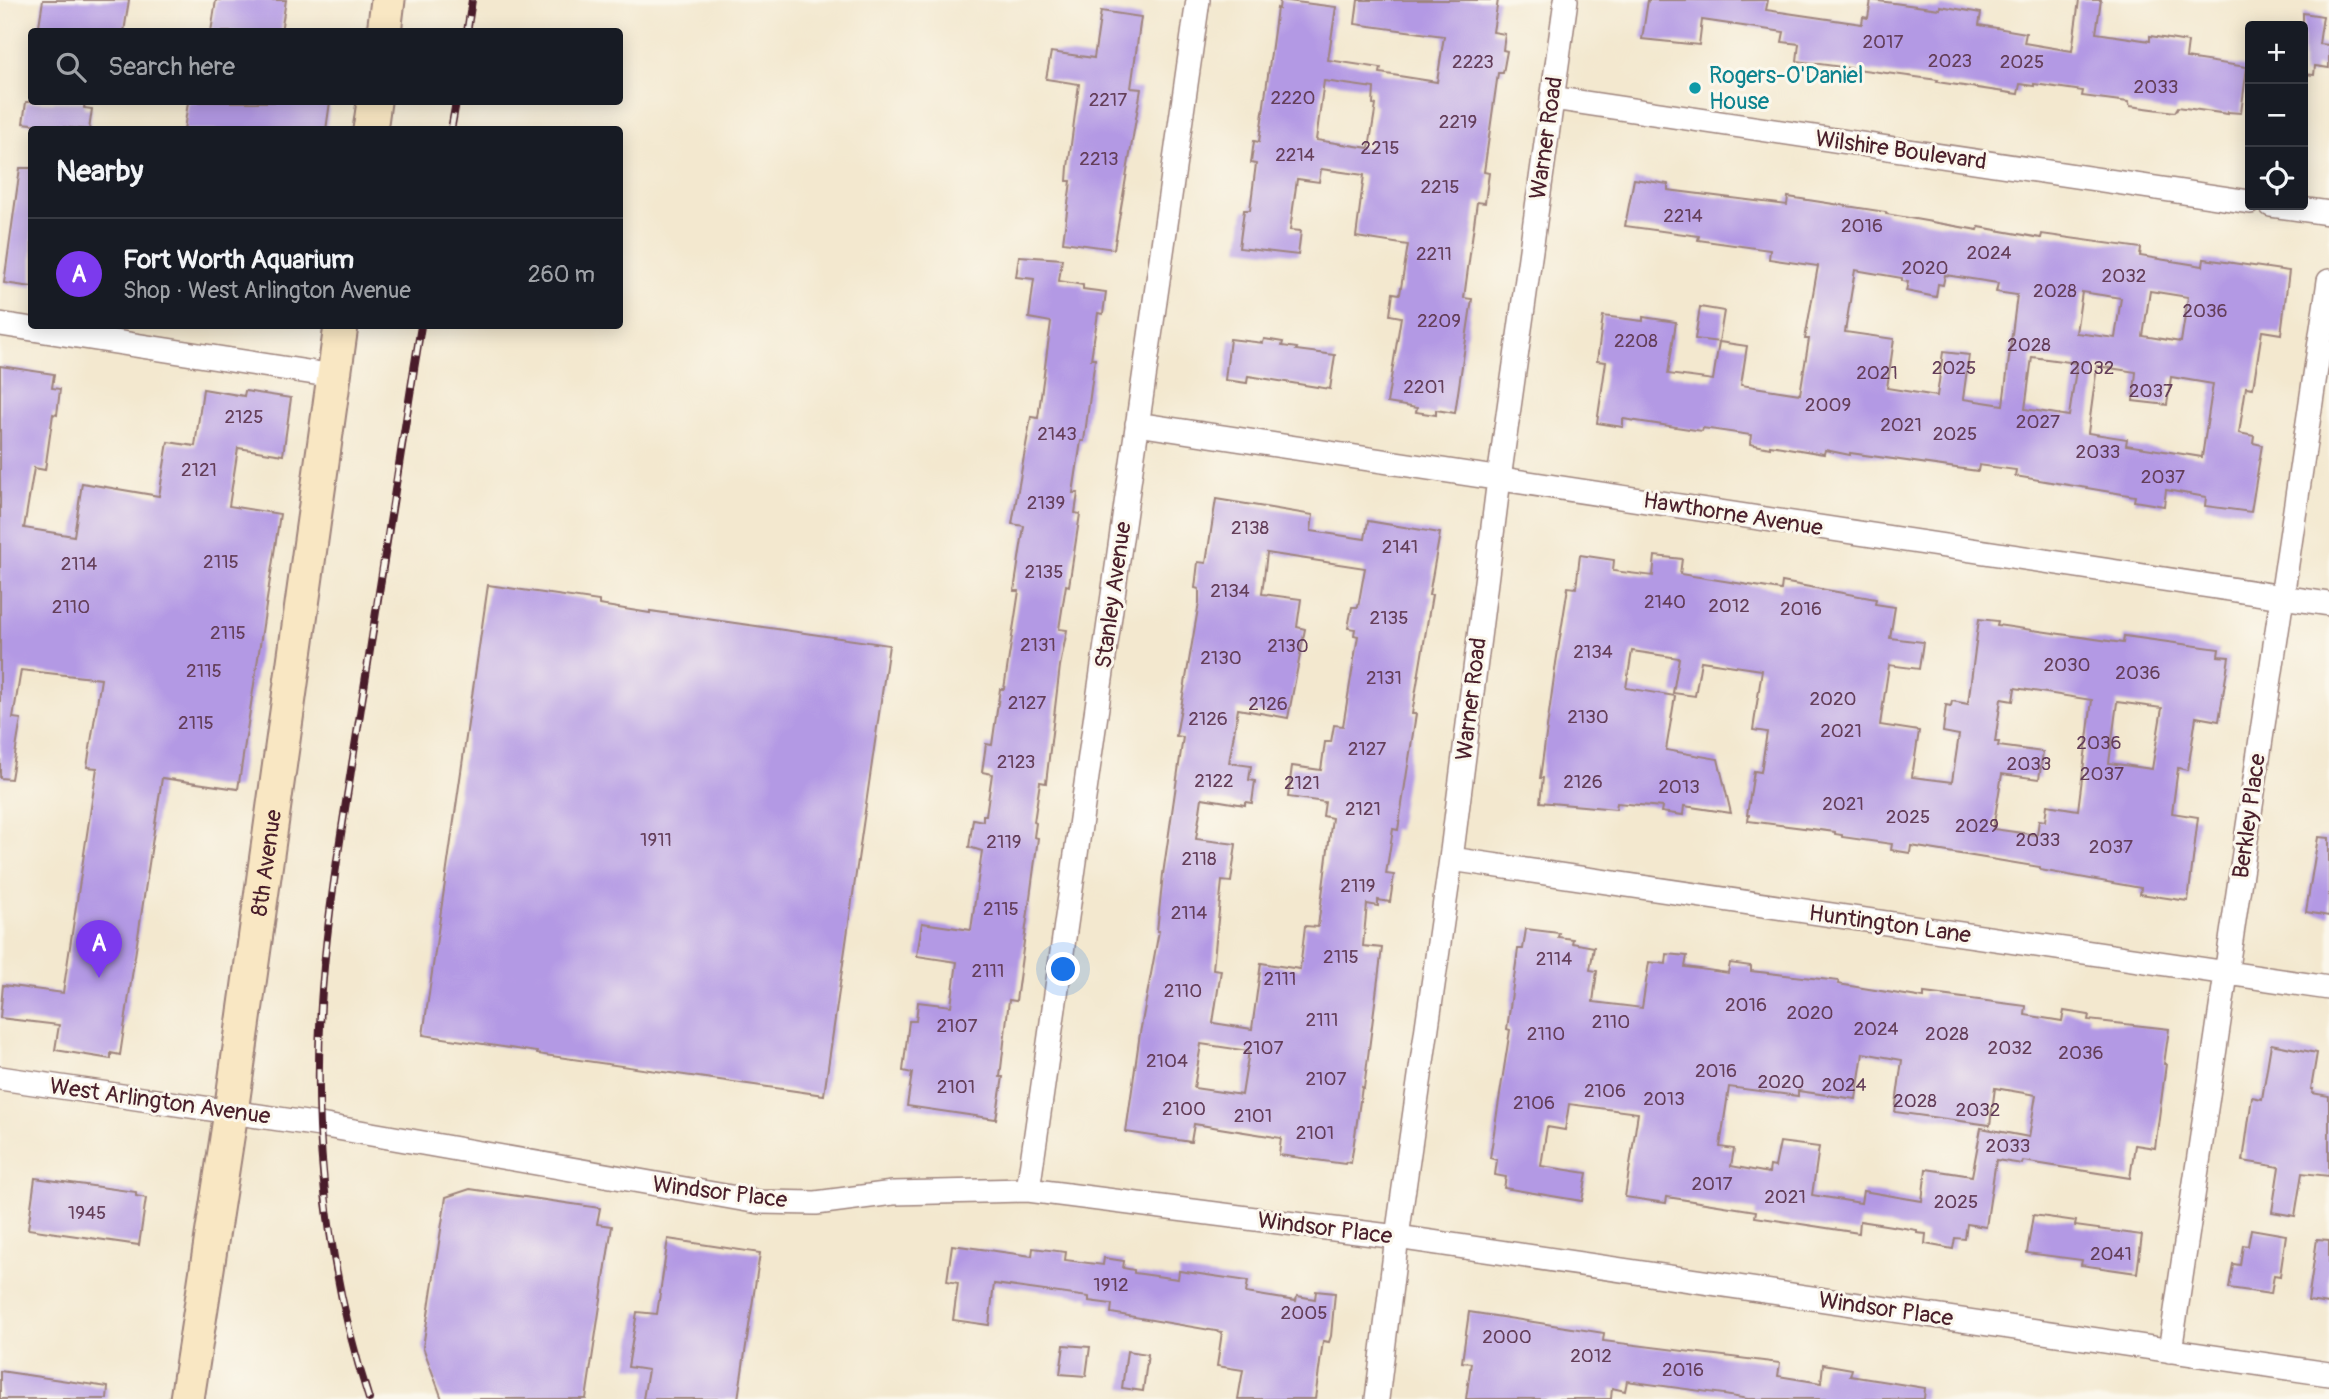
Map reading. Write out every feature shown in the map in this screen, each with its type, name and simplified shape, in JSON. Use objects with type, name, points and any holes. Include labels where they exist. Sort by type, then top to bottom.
[{"type":"main road","points":[[384,28],[388,0]]},
{"type":"main road","points":[[371,126],[374,105]]},
{"type":"main road","name":"8th Avenue","points":[[187,1399],[231,1112],[341,329]]},
{"type":"street","name":"Stanley Avenue","points":[[1028,1190],[1198,0]]},
{"type":"street","name":"Warner Road","points":[[1377,1399],[1397,1237],[1451,859],[1499,479],[1566,0]]},
{"type":"street","name":"Wilshire Boulevard","points":[[1552,98],[2245,201]]},
{"type":"street","points":[[2307,210],[2329,213]]},
{"type":"street","name":"Berkley Place","points":[[2170,1350],[2329,281]]},
{"type":"street","points":[[0,324],[28,328]]},
{"type":"street","points":[[32,329],[334,376]]},
{"type":"street","name":"Hawthorne Avenue","points":[[1137,424],[2329,604]]},
{"type":"street","name":"Huntington Lane","points":[[1451,859],[2329,988]]},
{"type":"street","name":"West Arlington Avenue","points":[[0,1078],[320,1125]]},
{"type":"street","name":"Windsor Place","points":[[320,1125],[759,1202],[816,1203],[893,1193],[1028,1190],[1397,1237],[2329,1374]]},
{"type":"building","points":[[43,0],[129,0],[125,28],[39,28]]},
{"type":"building","points":[[216,0],[286,0],[282,28],[212,28]]},
{"type":"building","points":[[1280,0],[1336,7],[1328,60],[1381,68],[1380,73],[1437,82],[1444,36],[1355,24],[1358,0],[1498,0],[1493,32],[1505,34],[1503,50],[1507,51],[1503,73],[1498,73],[1484,172],[1489,173],[1485,203],[1477,202],[1464,298],[1472,299],[1455,413],[1436,410],[1436,415],[1416,412],[1417,408],[1387,403],[1401,317],[1390,315],[1393,293],[1400,294],[1408,245],[1356,237],[1364,175],[1321,169],[1319,182],[1297,179],[1290,230],[1301,231],[1298,255],[1239,248],[1244,210],[1250,210],[1256,164],[1251,163],[1254,141],[1259,142],[1277,8],[1279,9]],"holes":[[[1324,81],[1374,88],[1373,104],[1376,105],[1369,148],[1316,140]]]},
{"type":"building","points":[[1648,0],[1768,0],[1766,10],[1862,24],[1863,17],[1868,18],[1871,0],[1940,9],[1940,6],[1981,13],[1979,25],[2026,33],[2024,43],[2072,51],[2079,0],[2101,0],[2096,33],[2150,41],[2150,36],[2188,42],[2186,58],[2245,67],[2245,82],[2241,113],[2228,114],[2178,107],[2175,112],[2130,106],[2128,102],[2082,96],[2083,91],[2034,84],[2020,84],[2018,94],[1797,61],[1799,44],[1782,42],[1784,32],[1702,20],[1699,45],[1642,39]]},
{"type":"building","points":[[1101,11],[1141,17],[1131,88],[1141,89],[1114,249],[1063,242],[1071,181],[1067,181],[1068,167],[1079,84],[1046,79],[1051,52],[1094,58]]},
{"type":"building","points":[[2303,13],[2323,16],[2319,44],[2329,45],[2329,68],[2315,66],[2314,75],[2308,74],[2308,21],[2303,21]]},
{"type":"building","points":[[26,102],[28,105],[84,105],[84,108],[92,109],[90,126],[23,123]]},
{"type":"building","points":[[188,105],[330,105],[327,126],[185,126]]},
{"type":"building","points":[[20,168],[28,168],[28,286],[4,283]]},
{"type":"building","points":[[1634,179],[1668,184],[1668,190],[1787,205],[1788,197],[1978,230],[1979,227],[2041,238],[2042,234],[2141,248],[2140,256],[2203,266],[2204,259],[2289,271],[2281,334],[2262,331],[2253,388],[2246,387],[2239,433],[2254,436],[2253,443],[2262,445],[2251,512],[2205,506],[2206,497],[2166,490],[2164,506],[2134,501],[2135,496],[2015,476],[2016,470],[1979,465],[1978,471],[1825,450],[1824,454],[1770,445],[1770,448],[1750,444],[1751,435],[1703,428],[1702,431],[1623,419],[1623,427],[1597,423],[1606,362],[1597,361],[1603,316],[1643,321],[1643,317],[1676,322],[1668,374],[1713,380],[1719,342],[1747,346],[1741,385],[1800,394],[1809,339],[1805,339],[1818,266],[1769,259],[1770,250],[1698,240],[1699,236],[1625,226]],"holes":[[[1855,270],[1902,278],[1902,281],[1908,282],[1906,291],[1936,297],[1938,284],[1943,285],[1945,275],[1998,283],[1996,292],[2017,295],[2003,405],[1963,399],[1969,355],[1943,352],[1937,396],[1887,388],[1894,339],[1845,332]],[[2150,291],[2188,297],[2181,342],[2143,336]],[[2082,292],[2121,298],[2115,338],[2076,333]],[[2032,357],[2077,363],[2069,416],[2025,409]],[[2097,366],[2136,372],[2133,401],[2167,405],[2171,377],[2213,384],[2202,457],[2126,445],[2127,439],[2088,433]]]},
{"type":"building","points":[[1019,256],[1062,259],[1059,281],[1083,285],[1083,289],[1106,292],[1103,314],[1098,313],[1084,441],[1081,441],[1073,493],[1078,493],[1075,513],[1080,514],[1069,586],[1066,585],[1059,629],[1067,630],[1046,783],[1040,782],[1034,822],[1034,837],[1038,838],[1016,1001],[1009,1000],[1000,1077],[1003,1077],[996,1119],[907,1106],[912,1073],[903,1071],[909,1021],[916,1021],[918,1002],[951,1006],[957,962],[917,956],[922,923],[971,930],[982,851],[969,847],[973,819],[983,821],[983,815],[986,815],[992,774],[982,772],[986,744],[992,745],[1000,689],[1004,689],[1019,591],[1014,591],[1024,526],[1012,524],[1031,417],[1038,418],[1051,322],[1029,318],[1034,279],[1016,277]]},
{"type":"building","points":[[1700,307],[1724,311],[1719,342],[1695,339]]},
{"type":"building","points":[[1230,339],[1263,343],[1264,339],[1283,342],[1282,346],[1297,348],[1296,350],[1335,355],[1330,389],[1248,376],[1247,383],[1225,380]]},
{"type":"building","points":[[0,366],[54,374],[52,388],[60,389],[57,415],[53,414],[45,470],[34,468],[24,528],[74,536],[82,483],[159,496],[168,442],[195,446],[203,389],[244,396],[245,391],[291,398],[283,455],[238,448],[229,506],[280,514],[238,789],[162,778],[120,1055],[111,1053],[111,1059],[55,1050],[59,1025],[0,1018],[3,985],[63,993],[97,768],[87,767],[101,679],[21,670],[13,718],[21,719],[11,779],[0,778]]},
{"type":"building","points":[[1216,499],[1313,515],[1311,531],[1365,539],[1368,521],[1440,533],[1412,714],[1416,714],[1398,830],[1393,829],[1386,874],[1394,875],[1390,902],[1378,900],[1378,906],[1367,904],[1363,946],[1382,948],[1364,1088],[1362,1087],[1351,1163],[1279,1155],[1281,1138],[1194,1124],[1191,1142],[1126,1132],[1140,1033],[1159,931],[1163,874],[1183,737],[1176,736],[1199,603],[1199,589],[1195,588],[1198,562],[1206,563]],"holes":[[[1267,553],[1365,568],[1358,607],[1352,607],[1348,628],[1355,629],[1354,635],[1358,636],[1343,726],[1334,725],[1331,742],[1325,742],[1321,770],[1292,766],[1288,797],[1325,802],[1323,816],[1332,818],[1318,927],[1305,926],[1300,969],[1261,963],[1252,1029],[1213,1023],[1221,970],[1213,969],[1222,881],[1231,882],[1236,844],[1196,839],[1202,798],[1245,805],[1245,802],[1252,803],[1255,781],[1249,780],[1251,766],[1229,763],[1238,709],[1288,718],[1305,629],[1297,627],[1301,599],[1262,594]],[[1201,1044],[1249,1051],[1242,1095],[1194,1088]]]},
{"type":"building","points":[[1580,555],[1614,560],[1613,571],[1653,576],[1655,556],[1682,559],[1680,574],[1781,590],[1782,582],[1876,599],[1875,604],[1895,607],[1890,638],[1923,642],[1919,669],[1889,665],[1880,725],[1919,731],[1912,777],[1952,782],[1959,735],[1943,732],[1946,705],[1951,706],[1952,701],[1968,704],[1979,619],[1998,621],[1997,625],[2123,643],[2124,636],[2219,649],[2218,656],[2229,657],[2219,721],[2196,717],[2188,770],[2178,768],[2172,813],[2198,817],[2188,901],[2140,894],[2141,888],[2040,870],[2040,867],[1911,846],[1910,853],[1891,850],[1892,844],[1842,837],[1835,832],[1748,821],[1754,771],[1761,772],[1767,732],[1753,730],[1762,670],[1701,661],[1695,696],[1673,693],[1679,658],[1632,651],[1626,688],[1675,696],[1666,750],[1718,759],[1731,813],[1684,806],[1683,815],[1661,812],[1662,807],[1617,803],[1616,809],[1540,802],[1543,778],[1540,778],[1568,587],[1576,588]],"holes":[[[2015,688],[2092,700],[2078,810],[2047,805],[2045,821],[2039,820],[2037,835],[1993,829],[2002,774],[2039,779],[2043,752],[1998,746],[1999,742],[1995,742],[2001,699],[2013,701]],[[2117,702],[2162,708],[2152,769],[2109,763]]]},
{"type":"building","points":[[488,585],[599,601],[599,605],[650,613],[889,645],[824,1095],[423,1035]]},
{"type":"building","points":[[2318,837],[2329,838],[2329,916],[2306,912]]},
{"type":"building","points":[[1526,929],[1559,933],[1558,937],[1573,939],[1572,943],[1594,947],[1590,970],[1597,971],[1593,1002],[1642,1008],[1649,962],[1666,964],[1667,954],[1687,956],[1685,967],[1728,973],[1730,963],[1751,966],[1751,971],[1839,981],[1838,984],[1924,998],[1924,993],[2026,1006],[2025,1015],[2062,1021],[2064,1011],[2089,1015],[2088,1020],[2169,1029],[2155,1148],[2135,1145],[2130,1178],[2023,1161],[2022,1164],[1996,1160],[1986,1227],[1967,1224],[1965,1239],[1955,1238],[1953,1249],[1925,1244],[1926,1234],[1917,1233],[1917,1230],[1860,1221],[1859,1233],[1755,1217],[1756,1211],[1667,1197],[1666,1203],[1625,1197],[1638,1113],[1569,1104],[1565,1130],[1547,1127],[1541,1166],[1587,1173],[1582,1201],[1504,1188],[1506,1177],[1495,1175],[1497,1160],[1490,1158],[1510,1030],[1507,1029],[1518,949],[1523,949]],"holes":[[[1863,1053],[1902,1060],[1895,1112],[1990,1125],[1995,1088],[2036,1095],[2029,1137],[1981,1128],[1972,1176],[1926,1169],[1922,1201],[1863,1191],[1861,1203],[1812,1195],[1819,1147],[1780,1142],[1775,1167],[1770,1166],[1769,1173],[1731,1166],[1734,1149],[1720,1147],[1729,1087],[1798,1096],[1798,1091],[1856,1099]]]},
{"type":"building","points":[[2271,1044],[2317,1053],[2312,1093],[2329,1096],[2329,1176],[2302,1173],[2295,1216],[2272,1212],[2279,1167],[2243,1161],[2252,1097],[2262,1099]]},
{"type":"building","points":[[35,1178],[136,1192],[136,1196],[146,1198],[139,1245],[28,1229]]},
{"type":"building","points":[[470,1189],[600,1208],[597,1224],[612,1226],[586,1399],[442,1399],[423,1347],[446,1197]]},
{"type":"building","points":[[2033,1215],[2076,1221],[2075,1226],[2142,1235],[2137,1273],[2081,1265],[2082,1260],[2027,1253]]},
{"type":"building","points":[[2251,1229],[2286,1235],[2280,1276],[2274,1275],[2271,1294],[2229,1288],[2233,1264],[2240,1265],[2243,1245],[2248,1246]]},
{"type":"building","points":[[668,1239],[760,1253],[738,1399],[643,1399],[648,1370],[628,1367],[637,1312],[657,1314]]},
{"type":"building","points":[[2317,1239],[2329,1240],[2329,1304],[2308,1301]]},
{"type":"building","points":[[952,1245],[1032,1256],[1033,1248],[1066,1252],[1065,1260],[1103,1265],[1104,1258],[1124,1261],[1123,1268],[1134,1270],[1134,1273],[1178,1279],[1179,1271],[1248,1281],[1246,1293],[1296,1301],[1297,1296],[1315,1299],[1316,1291],[1335,1293],[1331,1336],[1329,1342],[1323,1341],[1315,1399],[1238,1399],[1243,1370],[1217,1366],[1222,1332],[1111,1313],[1112,1304],[1089,1301],[1089,1297],[994,1284],[989,1325],[953,1320],[958,1283],[947,1281]]},
{"type":"building","points":[[1469,1312],[1604,1333],[1603,1341],[1780,1363],[1778,1376],[1821,1383],[1823,1364],[1852,1369],[1850,1376],[1925,1388],[1924,1399],[1748,1399],[1627,1381],[1625,1391],[1612,1388],[1611,1399],[1466,1399],[1471,1363],[1462,1362]]},
{"type":"building","points":[[1064,1345],[1090,1347],[1086,1376],[1060,1374]]},
{"type":"building","points":[[1127,1351],[1148,1354],[1143,1391],[1122,1388]]},
{"type":"building","points":[[0,1371],[108,1387],[107,1399],[0,1399]]},
{"type":"railway","points":[[468,28],[472,0]]},
{"type":"railway","points":[[452,126],[455,105]]},
{"type":"railway","points":[[369,1399],[342,1299],[333,1248],[321,1145],[319,1041],[333,886],[421,329]]},
{"type":"place","name":"Rogers-O'Daniel House","points":[[1695,88]]},
{"type":"place","name":"Fort Worth Aquarium","points":[[99,978]]}]
